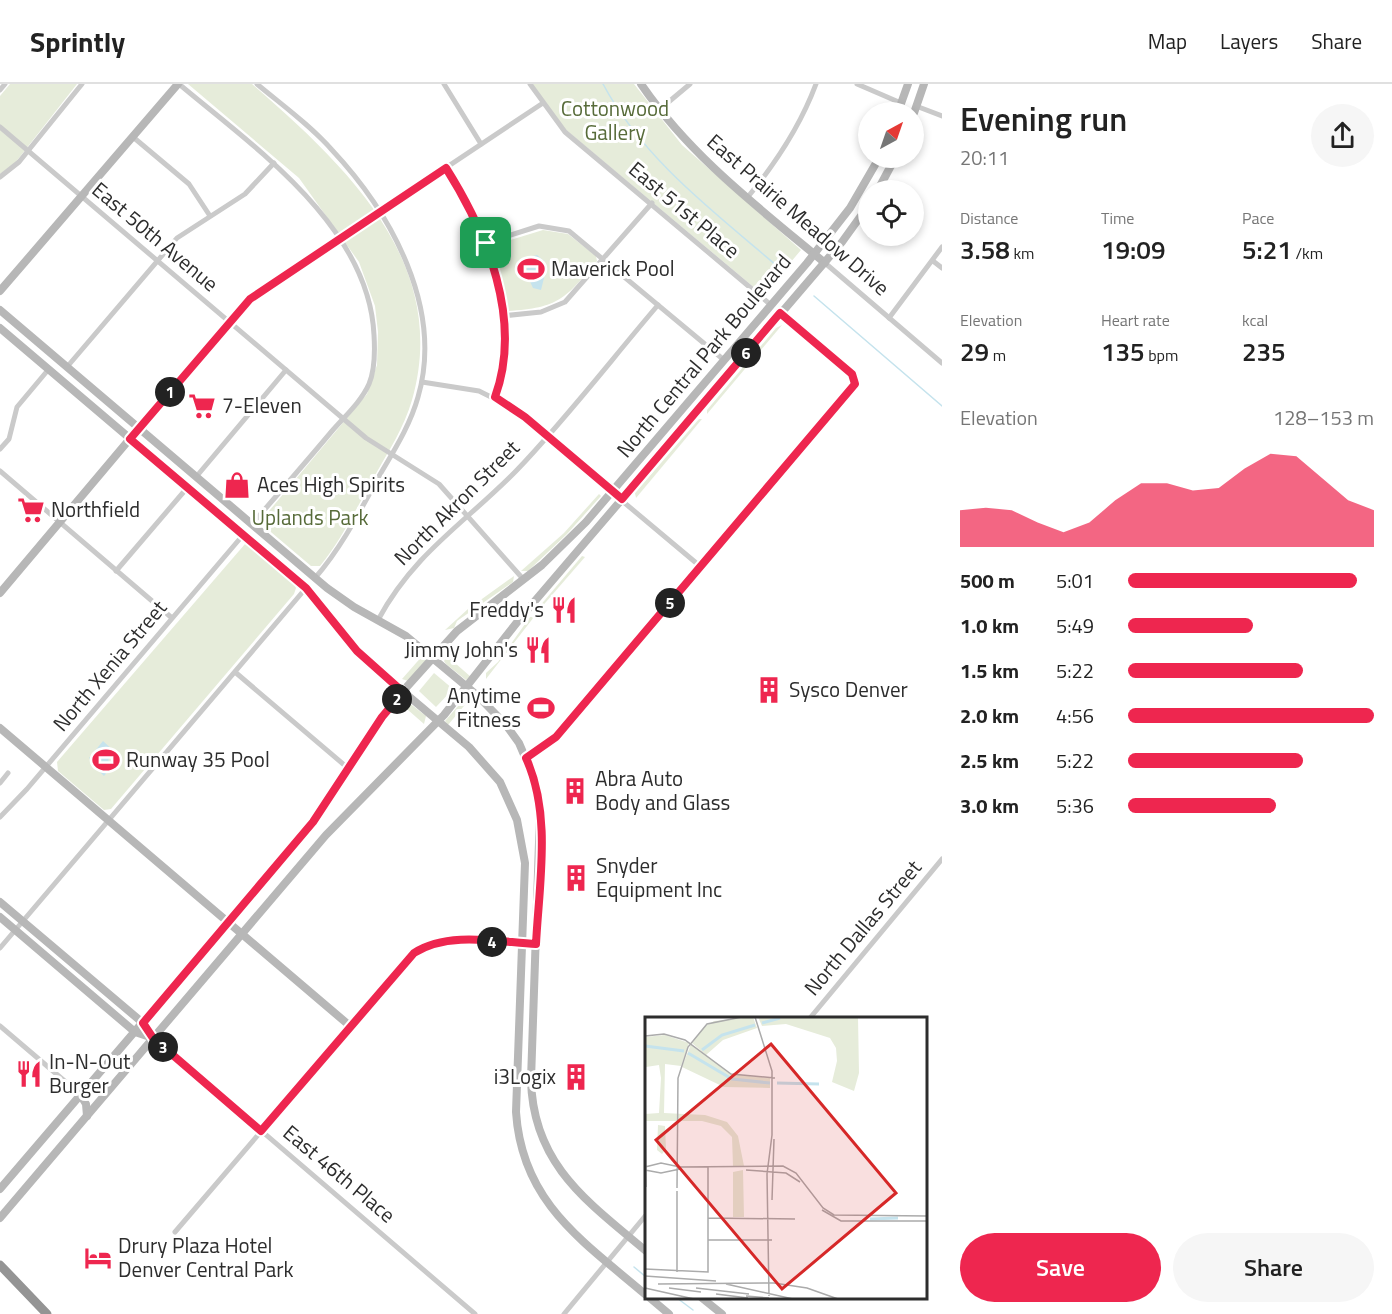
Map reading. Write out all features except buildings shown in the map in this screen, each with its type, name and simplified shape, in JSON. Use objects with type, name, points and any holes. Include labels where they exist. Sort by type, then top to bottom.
[{"type":"highway","points":[[0,1265],[47,1314]]},
{"type":"main road","points":[[0,291],[178,84]]},
{"type":"main road","name":"East Prairie Meadow Drive","points":[[641,84],[659,110],[693,150],[825,263]]},
{"type":"main road","points":[[902,102],[908,84]]},
{"type":"main road","points":[[918,102],[924,84]]},
{"type":"main road","name":"North Central Park Boulevard","points":[[0,1189],[313,822],[382,717],[403,692],[473,617],[524,580],[565,545],[613,492],[814,254],[845,214],[873,168]]},
{"type":"main road","name":"North Central Park Boulevard","points":[[0,1218],[336,823],[438,721],[468,687],[522,616],[825,263],[858,219]]},
{"type":"main road","points":[[0,310],[315,578],[340,598],[400,632],[434,658],[468,687],[506,725],[526,758],[536,784],[540,813],[531,1080],[537,1125],[551,1157],[568,1182],[645,1250]]},
{"type":"main road","points":[[0,328],[306,588],[357,651],[490,769],[514,811],[522,838],[525,863],[516,1113],[520,1146],[531,1178],[552,1211],[573,1233],[645,1293]]},
{"type":"main road","points":[[0,593],[139,428]]},
{"type":"main road","points":[[0,728],[243,932],[350,1026]]},
{"type":"main road","name":"East 46th Place","points":[[0,902],[143,1023],[153,1038]]},
{"type":"main road","name":"East 46th Place","points":[[0,917],[135,1032],[153,1038]]},
{"type":"main road","points":[[81,1096],[86,1104],[87,1116]]},
{"type":"main road","points":[[652,1299],[669,1314]]},
{"type":"main road","points":[[703,1299],[722,1314]]},
{"type":"street","points":[[0,90],[5,84]]},
{"type":"street","points":[[0,177],[12,170],[29,151],[82,84]]},
{"type":"street","points":[[178,84],[274,163],[307,195],[339,240],[363,281],[371,308],[374,342],[368,386],[252,524]]},
{"type":"street","points":[[256,84],[332,150],[379,213],[410,266],[422,315],[424,340],[422,382],[412,415],[339,548],[315,578]]},
{"type":"street","points":[[444,84],[481,144]]},
{"type":"street","name":"East 51st Place","points":[[530,84],[565,132],[771,305]]},
{"type":"street","points":[[659,110],[690,84]]},
{"type":"street","points":[[747,198],[777,160],[809,104],[816,84]]},
{"type":"street","points":[[857,84],[900,102]]},
{"type":"street","points":[[139,428],[230,322],[261,291],[543,104]]},
{"type":"street","points":[[924,112],[942,116]]},
{"type":"street","name":"East 50th Avenue","points":[[0,127],[366,438],[434,479],[524,580]]},
{"type":"street","points":[[133,137],[189,184],[210,216]]},
{"type":"street","points":[[67,367],[181,234],[249,191],[274,163]]},
{"type":"street","points":[[446,168],[474,214],[494,270],[502,316],[505,363],[495,397]]},
{"type":"street","points":[[502,316],[541,312],[559,306],[575,294],[652,203]]},
{"type":"street","points":[[486,243],[524,229],[550,226],[577,236],[724,360]]},
{"type":"street","points":[[889,318],[942,247]]},
{"type":"street","points":[[933,261],[942,268]]},
{"type":"street","name":"East Prairie Meadow Drive","points":[[825,263],[942,363]]},
{"type":"street","name":"North Akron Street","points":[[378,620],[394,591],[420,559],[518,469],[658,304]]},
{"type":"street","points":[[526,758],[556,737],[853,389],[856,381],[852,374],[780,313]]},
{"type":"street","points":[[0,449],[9,439],[17,407],[48,370]]},
{"type":"street","points":[[196,477],[286,370]]},
{"type":"street","points":[[422,382],[464,388],[495,397],[546,436],[701,567]]},
{"type":"street","points":[[0,471],[172,618]]},
{"type":"street","points":[[116,571],[187,488]]},
{"type":"street","name":"North Xenia Street","points":[[1,816],[46,767],[243,535]]},
{"type":"street","points":[[0,948],[306,588]]},
{"type":"street","points":[[235,672],[349,769]]},
{"type":"street","points":[[0,783],[8,773]]},
{"type":"street","name":"North Dallas Street","points":[[811,1017],[942,859]]},
{"type":"street","points":[[175,1232],[402,964],[422,948],[448,941],[536,944]]},
{"type":"street","points":[[0,1026],[81,1096]]},
{"type":"street","name":"East 46th Place","points":[[153,1038],[475,1314]]},
{"type":"street","points":[[564,1314],[645,1216]]},
{"type":"green space","points":[[10,84],[77,84],[15,163],[0,174],[0,96]]},
{"type":"green space","name":"Uplands Park","points":[[188,84],[252,84],[322,148],[354,183],[382,221],[403,261],[417,304],[420,350],[409,410],[349,523],[320,566],[311,566],[265,527],[264,517],[367,394],[377,365],[378,332],[375,306],[359,262],[299,178]]},
{"type":"green space","name":"Cottonwood Gallery","points":[[532,84],[634,84],[682,145],[801,250],[763,295],[565,129]]},
{"type":"green space","points":[[543,230],[568,234],[596,256],[597,261],[560,299],[538,307],[507,311],[491,250],[494,245]]},
{"type":"green space","points":[[782,325],[707,414],[707,410],[776,328]]},
{"type":"green space","points":[[699,419],[702,419],[636,498],[635,493]]},
{"type":"green space","points":[[599,494],[601,496],[567,534],[528,571],[521,571],[564,533]]},
{"type":"green space","points":[[245,544],[250,545],[293,582],[296,588],[294,594],[111,809],[104,810],[58,771],[57,762]]},
{"type":"green space","points":[[582,556],[585,557],[539,610],[539,607]]},
{"type":"green space","points":[[514,576],[513,582],[457,621],[454,628],[445,630],[468,609]]},
{"type":"green space","points":[[530,617],[534,617],[486,679],[486,673],[498,662]]},
{"type":"green space","points":[[424,654],[427,659],[408,681],[402,679]]},
{"type":"green space","points":[[447,656],[471,677],[466,680],[446,664],[444,661]]},
{"type":"green space","points":[[434,673],[453,689],[436,707],[419,691]]},
{"type":"green space","points":[[465,698],[469,700],[448,725],[445,721]]},
{"type":"green space","points":[[404,699],[426,716],[424,724],[400,703]]},
{"type":"water","name":"Maverick Pool","points":[[537,255],[544,261],[535,267],[546,270],[541,290],[533,288],[526,273],[530,257]]},
{"type":"water","name":"Runway 35 Pool","points":[[103,741],[115,752],[108,760],[113,765],[104,776],[99,771],[101,768],[89,758]]},
{"type":"waterway","points":[[603,84],[639,138],[661,162],[708,208],[783,271]]},
{"type":"waterway","points":[[814,296],[942,406]]},
{"type":"waterway","points":[[634,1267],[645,1276]]},
{"type":"waterway","points":[[678,1299],[693,1310]]},
{"type":"place","name":"Maverick Pool","points":[[531,269]]},
{"type":"place","name":"7-Eleven","points":[[202,406]]},
{"type":"place","name":"Aces High Spirits","points":[[237,485]]},
{"type":"place","name":"Northfield","points":[[31,510]]},
{"type":"place","name":"Freddy's","points":[[564,610]]},
{"type":"place","name":"Jimmy John's","points":[[538,650]]},
{"type":"place","name":"Sysco Denver","points":[[769,690]]},
{"type":"place","name":"Anytime Fitness","points":[[541,708]]},
{"type":"place","name":"Runway 35 Pool","points":[[106,760]]},
{"type":"place","name":"Abra Auto Body and Glass","points":[[575,791]]},
{"type":"place","name":"Snyder Equipment Inc","points":[[576,878]]},
{"type":"place","name":"In-N-Out Burger","points":[[29,1074]]},
{"type":"place","name":"i3Logix","points":[[576,1077]]},
{"type":"place","name":"Drury Plaza Hotel Denver Central Park","points":[[98,1258]]},
{"type":"route","points":[[446,168],[474,214],[486,243],[499,291],[505,363],[495,397],[525,417],[622,499],[780,313],[852,374],[855,384],[556,737],[548,745],[526,758],[536,784],[541,824],[536,944],[448,941],[431,944],[414,953],[402,964],[261,1131],[153,1038],[143,1023],[302,837],[329,800],[382,717],[403,692],[357,651],[306,588],[130,439],[250,299],[446,168]]}]
